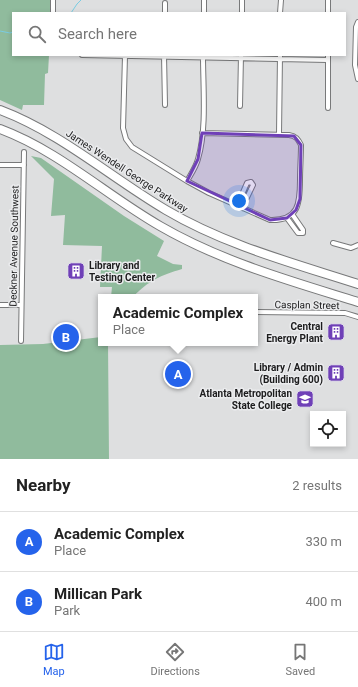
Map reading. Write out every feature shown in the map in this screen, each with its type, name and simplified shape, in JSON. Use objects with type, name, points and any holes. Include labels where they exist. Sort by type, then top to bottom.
[{"type":"highway","name":"James Wendell George Parkway","points":[[0,110],[32,123],[56,137],[144,196],[190,223],[225,240],[247,248],[358,284]]},
{"type":"highway","points":[[0,129],[22,138],[49,152],[141,214],[195,245],[251,268],[358,302]]},
{"type":"street","points":[[53,0],[53,12]]},
{"type":"street","points":[[204,0],[204,12]]},
{"type":"street","points":[[242,0],[242,12]]},
{"type":"street","points":[[280,12],[281,0]]},
{"type":"street","points":[[328,0],[328,12]]},
{"type":"street","points":[[165,12],[166,4]]},
{"type":"street","points":[[358,22],[356,27],[355,65],[358,79]]},
{"type":"street","points":[[202,133],[279,134],[294,136],[301,145],[300,199],[298,206],[292,214],[287,218],[270,220],[236,206],[187,181],[132,147],[126,139],[123,128],[125,56],[328,57],[328,108]]},
{"type":"street","points":[[164,56],[164,105]]},
{"type":"street","points":[[187,181],[198,159],[202,133],[203,56]]},
{"type":"street","points":[[240,106],[241,57]]},
{"type":"street","points":[[279,134],[280,57]]},
{"type":"street","name":"Deckner Avenue Southwest","points":[[21,341],[24,152]]},
{"type":"street","points":[[0,165],[24,165]]},
{"type":"street","points":[[236,206],[246,183],[251,182],[253,185],[242,208]]},
{"type":"street","points":[[287,218],[298,233],[303,233],[304,230],[292,214]]},
{"type":"street","points":[[333,243],[351,248],[358,245]]},
{"type":"street","points":[[0,305],[22,305]]},
{"type":"street","name":"Casplan Street","points":[[258,312],[345,313],[358,317]]},
{"type":"highlighted area","points":[[202,133],[294,136],[301,145],[300,199],[296,210],[287,218],[270,220],[187,181],[198,159]]},
{"type":"green space","points":[[0,0],[50,0],[50,12],[12,12],[12,56],[49,56],[48,73],[45,74],[44,105],[23,105],[22,110],[0,100]]},
{"type":"green space","points":[[31,156],[41,158],[124,216],[164,241],[157,256],[173,264],[182,265],[182,269],[155,279],[136,294],[111,294],[112,287],[100,287],[102,246],[63,245],[65,215],[51,216],[54,179]]},
{"type":"green space","points":[[98,337],[98,346],[108,346],[109,459],[0,459],[0,345],[43,344]]},
{"type":"waterway","points":[[72,12],[81,0]]},
{"type":"waterway","points":[[0,31],[12,32]]},
{"type":"place","name":"Library and Testing Center","points":[[76,271]]},
{"type":"place","name":"Central Energy Plant","points":[[336,332]]},
{"type":"place","name":"Millican Park","points":[[66,337]]},
{"type":"place","name":"Library / Admin (Building 600)","points":[[336,373]]},
{"type":"place","name":"Academic Complex","points":[[178,374]]},
{"type":"place","name":"Atlanta Metropolitan State College","points":[[305,399]]}]
